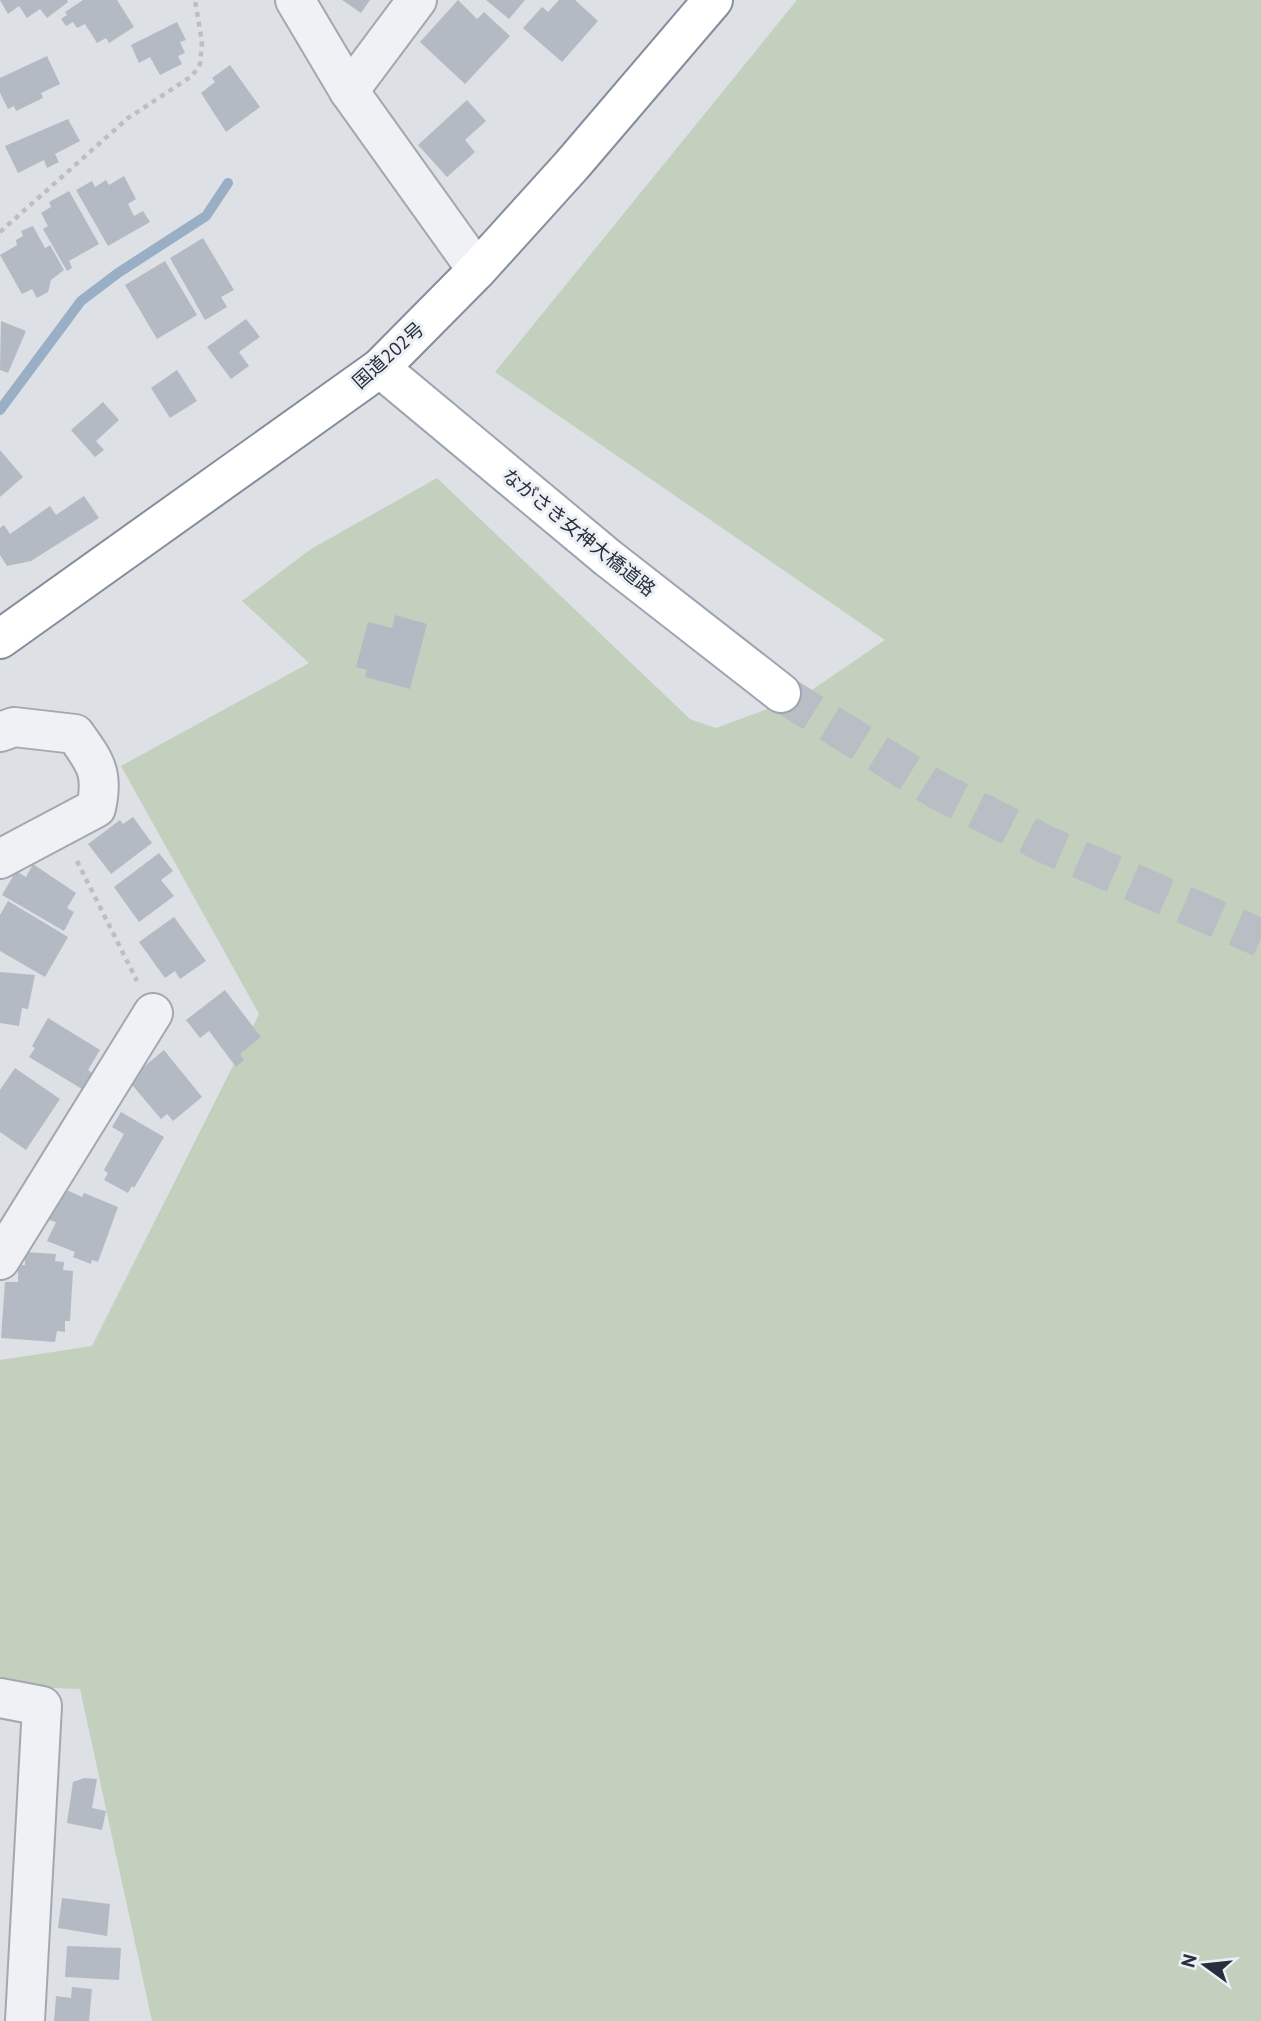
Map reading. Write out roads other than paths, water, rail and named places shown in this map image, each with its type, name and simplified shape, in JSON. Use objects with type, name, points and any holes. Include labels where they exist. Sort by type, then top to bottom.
[{"type":"main road","name":"国道202号","points":[[0,639],[380,368],[477,270],[572,165],[713,0]]},
{"type":"main road","name":"ながさき女神大橋道路","points":[[380,368],[608,558],[781,694]]},
{"type":"street","points":[[295,0],[349,91],[477,270]]},
{"type":"street","points":[[349,91],[417,0]]},
{"type":"street","points":[[0,732],[15,727],[75,734],[97,766],[100,788],[96,808],[0,859]]},
{"type":"street","points":[[0,1260],[153,1013]]},
{"type":"street","points":[[0,1698],[42,1706],[25,2021]]},
{"type":"waterway","points":[[0,410],[81,301],[118,273],[206,216],[228,183]]},
{"type":"tunnel","points":[[781,693],[937,790],[1047,845],[1261,938]]}]
